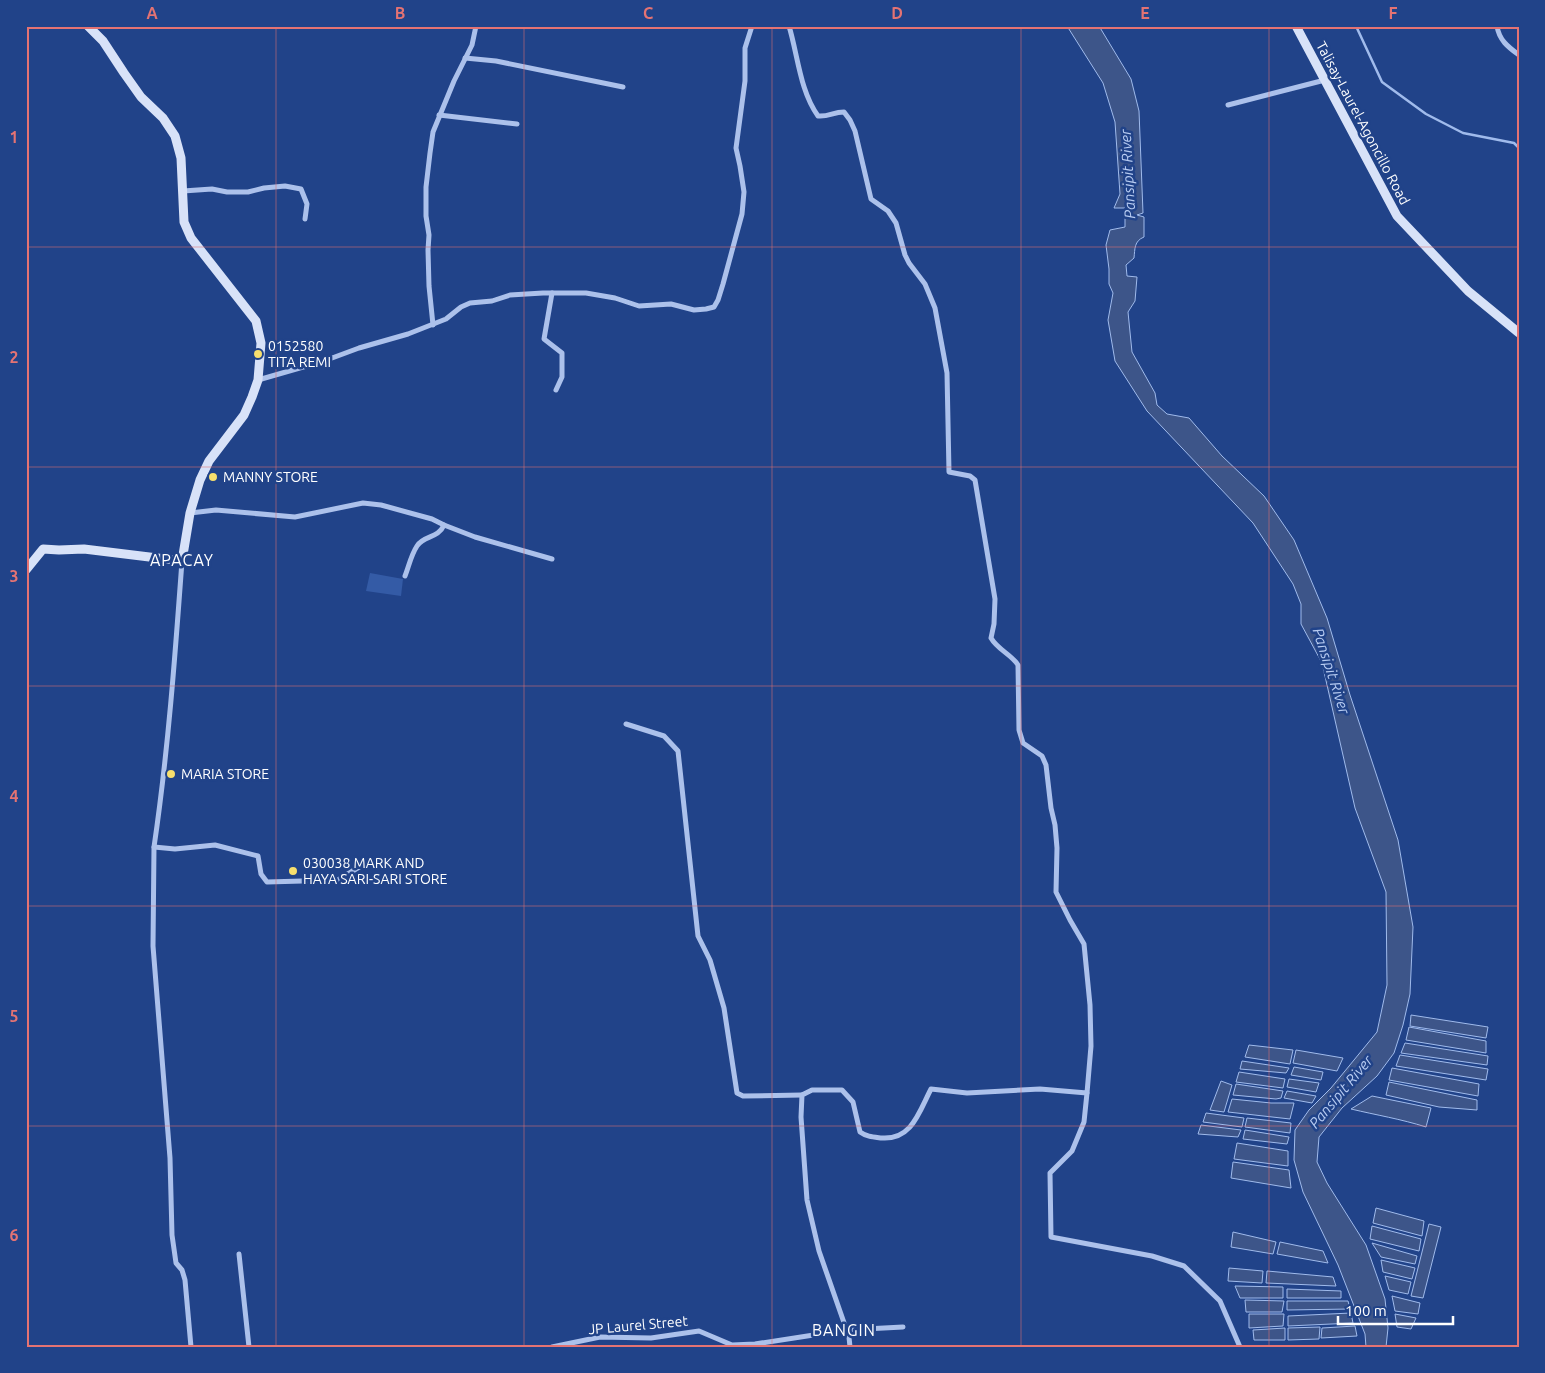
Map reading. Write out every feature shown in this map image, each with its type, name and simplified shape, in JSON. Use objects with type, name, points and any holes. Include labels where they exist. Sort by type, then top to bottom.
[{"type":"street","points":[[88,26],[103,41],[141,97],[163,118],[175,136],[181,158],[184,222],[191,238],[256,321],[261,343],[258,380],[244,415],[209,461],[200,480],[190,513],[182,561],[162,788],[154,847],[153,946],[170,1158],[172,1235],[176,1263],[182,1270],[185,1280],[191,1347]]},
{"type":"street","points":[[434,325],[429,286],[426,187],[433,132],[454,81],[472,45],[476,26]]},
{"type":"street","points":[[258,380],[324,361],[434,325],[470,303],[492,301],[510,296],[586,293],[615,298],[639,306],[671,304],[694,310],[706,310],[714,307],[723,284],[742,214],[744,192],[736,148],[743,106],[745,48],[752,26]]},
{"type":"street","points":[[789,26],[812,107],[818,116],[826,117],[836,112],[844,112],[850,120],[855,131],[871,199],[888,211],[896,223],[904,254],[925,284],[935,308],[947,373],[949,472],[970,476],[975,480],[995,599],[994,624],[991,638],[995,645],[1014,658],[1018,665],[1019,730],[1023,743],[1042,756],[1046,765],[1050,808],[1055,825],[1057,848],[1056,892],[1084,944],[1092,1046],[1084,1122],[1072,1151],[1050,1173],[1051,1237],[1152,1256],[1184,1266],[1220,1301],[1240,1347]]},
{"type":"street","name":"Talisay-Laurel-Agoncillo Road","points":[[1296,26],[1397,216],[1468,291],[1519,333]]},
{"type":"street","points":[[1497,26],[1505,45],[1519,55]]},
{"type":"street","points":[[465,58],[496,61],[623,88]]},
{"type":"street","points":[[1228,105],[1324,80]]},
{"type":"street","points":[[439,115],[517,124]]},
{"type":"street","points":[[183,191],[212,189],[227,192],[248,192],[285,186],[301,189],[307,204],[305,219]]},
{"type":"street","points":[[552,293],[544,339],[562,353],[562,377],[556,390]]},
{"type":"street","points":[[190,513],[216,510],[295,517],[363,503],[432,519],[476,538],[552,559]]},
{"type":"street","points":[[405,576],[417,545],[424,539],[436,535],[444,525]]},
{"type":"street","points":[[26,570],[43,549],[84,549],[182,561]]},
{"type":"street","points":[[626,724],[664,736],[678,751],[698,936],[710,960],[724,1008],[737,1093],[743,1096],[802,1095],[812,1090],[842,1090],[853,1102],[860,1132],[867,1137],[892,1139],[909,1130],[931,1089],[967,1093],[1040,1089],[1087,1093]]},
{"type":"street","points":[[154,847],[175,848],[215,845],[258,856],[261,874],[267,882],[338,880],[364,864]]},
{"type":"street","points":[[802,1095],[801,1117],[807,1200],[820,1251],[849,1337],[850,1347]]},
{"type":"street","points":[[239,1254],[249,1347]]},
{"type":"street","name":"JP Laurel Street","points":[[552,1347],[600,1337],[651,1338],[699,1330],[732,1345],[755,1344],[846,1330],[903,1327]]},
{"type":"shaded area","points":[[370,573],[403,579],[401,596],[366,591]]},
{"type":"water","name":"Pansipit River","points":[[1067,26],[1099,26],[1131,79],[1139,111],[1143,213],[1137,215],[1144,217],[1144,237],[1137,243],[1134,258],[1126,265],[1127,276],[1137,277],[1135,301],[1128,312],[1132,352],[1155,393],[1157,405],[1167,414],[1189,418],[1222,456],[1264,496],[1294,540],[1327,618],[1350,695],[1398,840],[1413,927],[1410,994],[1403,1025],[1394,1053],[1377,1076],[1342,1108],[1319,1137],[1317,1162],[1327,1183],[1366,1245],[1385,1299],[1388,1328],[1386,1347],[1366,1347],[1365,1334],[1338,1265],[1303,1192],[1294,1160],[1295,1130],[1309,1110],[1331,1088],[1377,1032],[1387,985],[1386,892],[1355,808],[1322,663],[1301,624],[1301,604],[1293,584],[1253,523],[1147,411],[1115,361],[1108,320],[1113,293],[1109,284],[1106,245],[1110,230],[1125,227],[1125,208],[1114,208],[1120,194],[1115,122],[1103,83]]},
{"type":"water","points":[[1411,1015],[1488,1027],[1486,1038],[1410,1026]]},
{"type":"water","points":[[1409,1027],[1486,1041],[1486,1053],[1406,1040]]},
{"type":"water","points":[[1405,1043],[1488,1056],[1487,1065],[1401,1053]]},
{"type":"water","points":[[1249,1045],[1293,1050],[1290,1064],[1245,1057]]},
{"type":"water","points":[[1296,1050],[1343,1058],[1337,1071],[1293,1063]]},
{"type":"water","points":[[1400,1055],[1488,1069],[1486,1080],[1396,1066]]},
{"type":"water","points":[[1242,1061],[1289,1068],[1286,1073],[1240,1069]]},
{"type":"water","points":[[1294,1067],[1323,1072],[1321,1080],[1291,1075]]},
{"type":"water","points":[[1392,1068],[1479,1084],[1478,1096],[1389,1080]]},
{"type":"water","points":[[1239,1072],[1285,1079],[1283,1088],[1236,1082]]},
{"type":"water","points":[[1289,1079],[1319,1083],[1316,1092],[1287,1087]]},
{"type":"water","points":[[1221,1081],[1232,1085],[1224,1112],[1210,1110]]},
{"type":"water","points":[[1389,1082],[1477,1100],[1477,1110],[1439,1107],[1386,1095]]},
{"type":"water","points":[[1236,1084],[1283,1091],[1281,1098],[1276,1099],[1233,1095]]},
{"type":"water","points":[[1287,1091],[1316,1096],[1312,1103],[1284,1098]]},
{"type":"water","points":[[1372,1096],[1431,1108],[1426,1127],[1351,1109]]},
{"type":"water","points":[[1232,1099],[1294,1103],[1290,1119],[1228,1112]]},
{"type":"water","points":[[1206,1113],[1244,1118],[1242,1127],[1203,1122]]},
{"type":"water","points":[[1247,1118],[1291,1123],[1290,1133],[1245,1127]]},
{"type":"water","points":[[1201,1125],[1241,1130],[1238,1137],[1198,1134]]},
{"type":"water","points":[[1245,1130],[1289,1137],[1287,1144],[1243,1139]]},
{"type":"water","points":[[1237,1143],[1288,1151],[1288,1166],[1234,1159]]},
{"type":"water","points":[[1233,1162],[1289,1170],[1291,1188],[1231,1178]]},
{"type":"water","points":[[1376,1208],[1424,1221],[1422,1236],[1373,1223]]},
{"type":"water","points":[[1429,1224],[1441,1227],[1423,1298],[1411,1296]]},
{"type":"water","points":[[1372,1226],[1421,1239],[1419,1251],[1370,1239]]},
{"type":"water","points":[[1233,1232],[1276,1242],[1273,1254],[1231,1247]]},
{"type":"water","points":[[1280,1242],[1323,1251],[1328,1263],[1277,1254]]},
{"type":"water","points":[[1372,1243],[1417,1256],[1415,1264],[1381,1257]]},
{"type":"water","points":[[1381,1260],[1415,1268],[1412,1279],[1383,1272]]},
{"type":"water","points":[[1229,1268],[1263,1271],[1262,1283],[1228,1281]]},
{"type":"water","points":[[1267,1271],[1333,1277],[1336,1286],[1266,1283]]},
{"type":"water","points":[[1385,1276],[1411,1282],[1408,1294],[1389,1290]]},
{"type":"water","points":[[1235,1286],[1283,1287],[1283,1298],[1240,1298]]},
{"type":"water","points":[[1287,1289],[1341,1291],[1341,1298],[1287,1298]]},
{"type":"water","points":[[1392,1296],[1420,1303],[1418,1314],[1395,1311]]},
{"type":"water","points":[[1245,1300],[1284,1301],[1282,1312],[1246,1312]]},
{"type":"water","points":[[1287,1301],[1348,1301],[1350,1309],[1287,1310]]},
{"type":"water","points":[[1351,1313],[1353,1323],[1288,1326],[1288,1316]]},
{"type":"water","points":[[1249,1314],[1284,1314],[1283,1326],[1249,1328]]},
{"type":"water","points":[[1395,1314],[1416,1318],[1411,1329],[1397,1327]]},
{"type":"water","points":[[1355,1326],[1357,1336],[1321,1338],[1322,1328]]},
{"type":"water","points":[[1320,1327],[1319,1339],[1288,1340],[1288,1328]]},
{"type":"water","points":[[1285,1328],[1285,1340],[1254,1340],[1253,1330]]},
{"type":"waterway","points":[[1356,26],[1382,82],[1426,114],[1463,133],[1514,143],[1519,148]]},
{"type":"place","name":"0152580 TITA REMI","points":[[258,354]]},
{"type":"place","name":"MANNY STORE","points":[[213,477]]},
{"type":"place","name":"MARIA STORE","points":[[171,774]]},
{"type":"place","name":"030038 MARK AND HAYA SARI-SARI STORE","points":[[293,871]]},
{"type":"district","name":"APACAY","points":[[182,560]]},
{"type":"district","name":"BANGIN","points":[[844,1330]]}]
